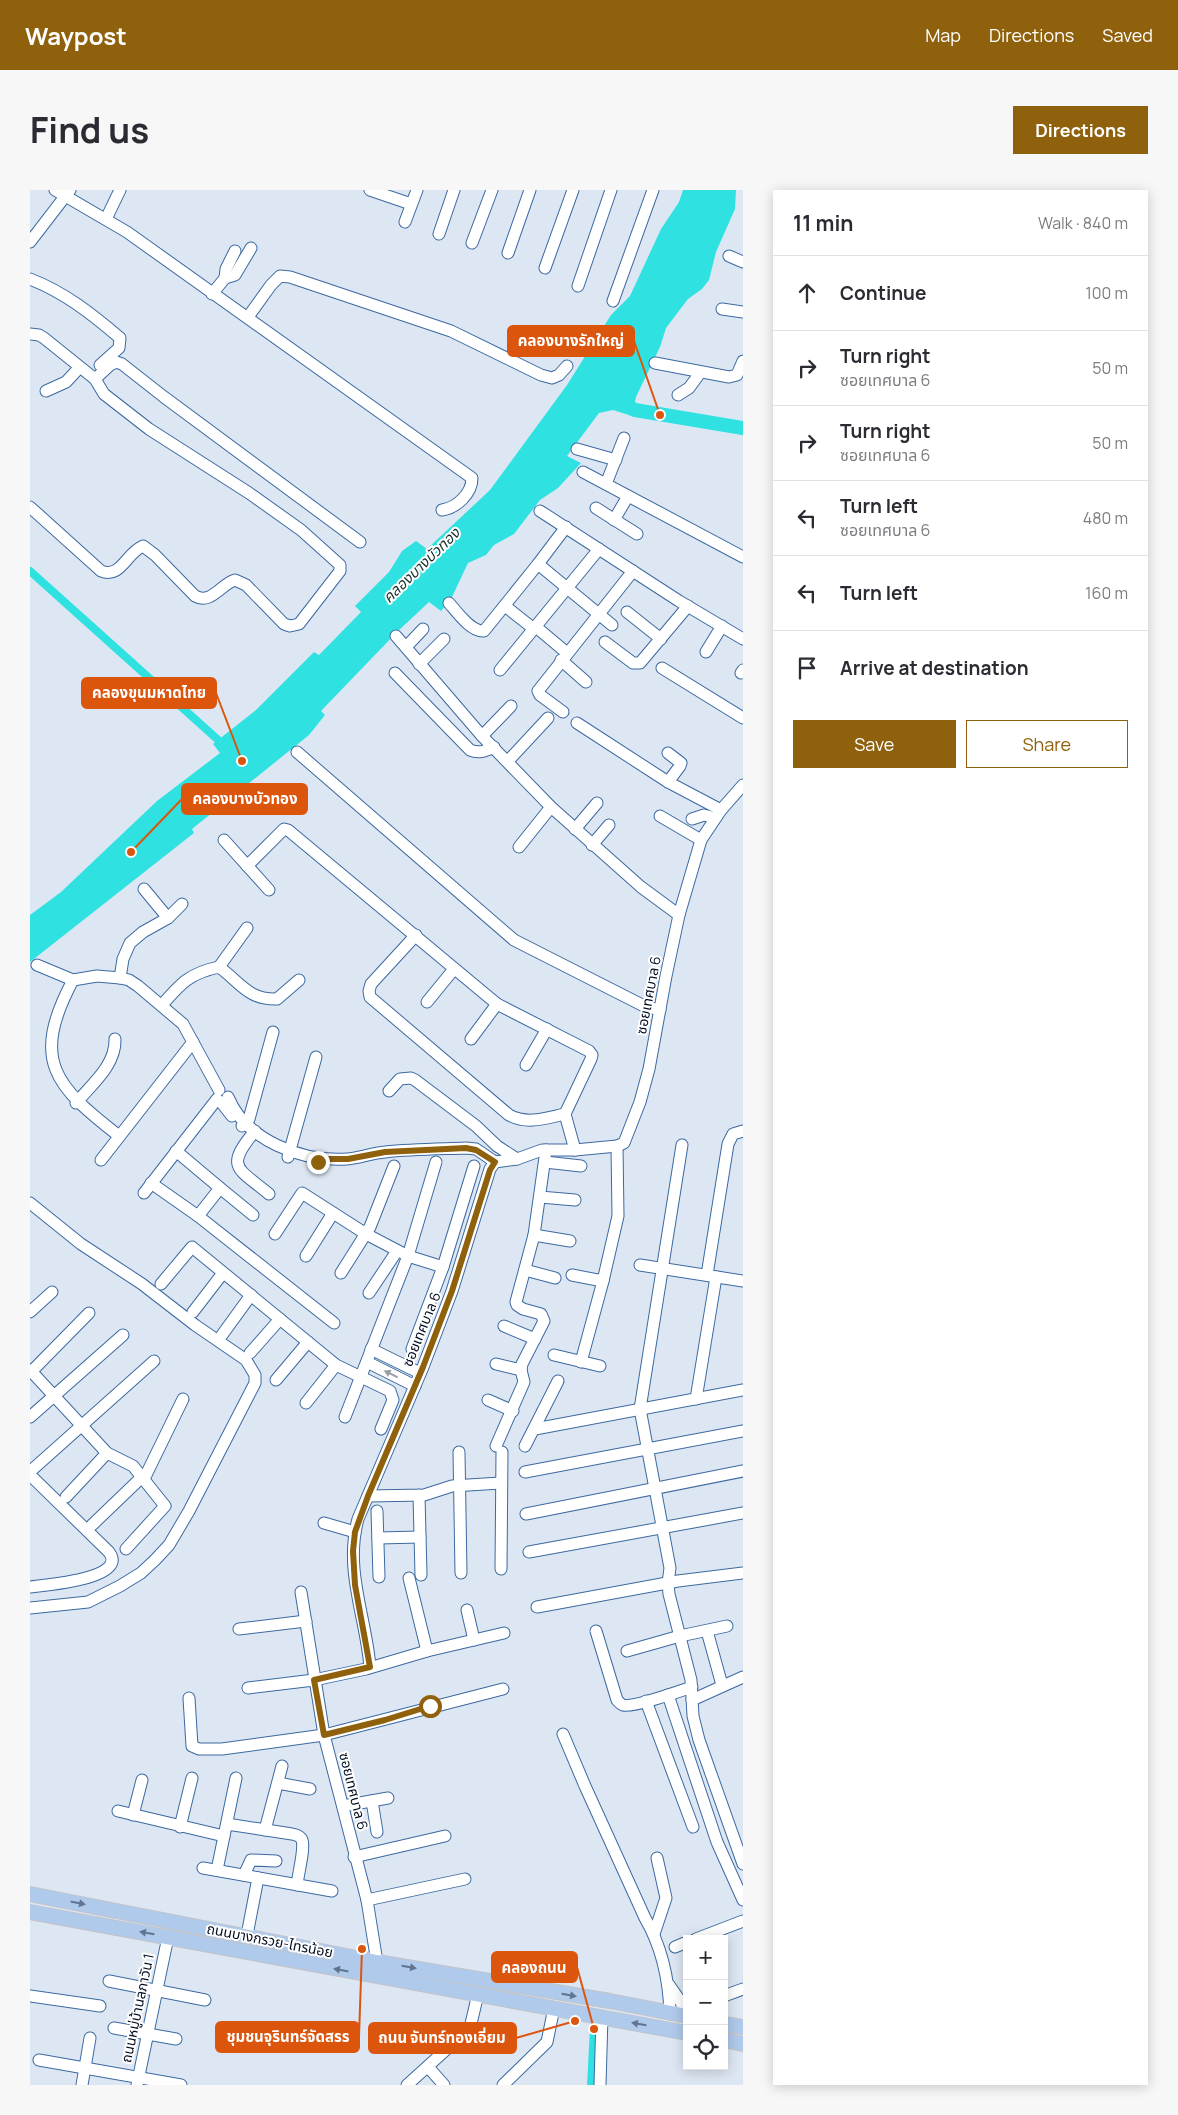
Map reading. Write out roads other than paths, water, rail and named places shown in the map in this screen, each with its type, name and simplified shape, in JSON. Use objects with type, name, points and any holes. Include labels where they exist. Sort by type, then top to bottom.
[{"type":"main road","name":"ถนนบางกรวย-ไทรน้อย","points":[[30,1894],[377,1962],[610,2001],[683,2016]]},
{"type":"main road","name":"ถนนบางกรวย-ไทรน้อย","points":[[30,1912],[683,2032]]},
{"type":"main road","points":[[452,1990],[455,1975]]},
{"type":"main road","points":[[728,2025],[743,2027]]},
{"type":"main road","points":[[728,2041],[743,2044]]},
{"type":"street","points":[[55,190],[68,193],[128,232],[212,294],[248,317],[472,478],[472,485],[462,499],[452,508],[442,510]]},
{"type":"street","points":[[106,219],[120,190]]},
{"type":"street","points":[[370,190],[411,204]]},
{"type":"street","points":[[405,222],[417,190]]},
{"type":"street","points":[[438,234],[454,190]]},
{"type":"street","points":[[472,243],[492,190]]},
{"type":"street","points":[[508,253],[530,190]]},
{"type":"street","points":[[544,268],[573,190]]},
{"type":"street","points":[[578,286],[611,190]]},
{"type":"street","points":[[613,301],[652,190]]},
{"type":"street","points":[[30,242],[68,193]]},
{"type":"street","points":[[225,278],[235,275],[251,248]]},
{"type":"street","points":[[212,294],[225,278],[226,269],[235,251]]},
{"type":"street","points":[[730,256],[743,262]]},
{"type":"street","points":[[248,317],[271,285],[280,276],[290,277],[450,331],[541,375],[552,378],[560,375],[567,366]]},
{"type":"street","points":[[30,279],[48,286],[70,299],[120,338],[119,348],[92,377]]},
{"type":"street","points":[[722,309],[743,312]]},
{"type":"street","points":[[30,334],[39,335],[44,338],[92,377],[104,394],[149,429],[249,493],[301,530],[340,565],[340,571],[299,624],[290,626],[284,624],[246,585],[236,580],[230,581],[206,600],[201,600],[155,555],[142,546],[136,549],[116,572],[107,574],[100,571],[30,507]]},
{"type":"street","points":[[655,363],[729,377],[737,375],[743,361]]},
{"type":"street","points":[[92,377],[116,362],[122,364],[360,542]]},
{"type":"street","points":[[46,391],[66,382],[79,368]]},
{"type":"street","points":[[678,395],[690,388],[700,373]]},
{"type":"street","points":[[606,484],[624,438]]},
{"type":"street","points":[[577,449],[616,460]]},
{"type":"street","points":[[583,472],[743,557]]},
{"type":"street","points":[[614,520],[628,496]]},
{"type":"street","points":[[596,508],[637,534]]},
{"type":"street","points":[[540,510],[688,606],[743,639]]},
{"type":"street","points":[[449,603],[479,631],[484,631],[566,527]]},
{"type":"street","points":[[500,670],[569,588],[599,548]]},
{"type":"street","points":[[538,564],[612,625]]},
{"type":"street","points":[[562,712],[540,695],[538,691],[633,571]]},
{"type":"street","points":[[505,606],[535,628],[564,656],[586,682]]},
{"type":"street","points":[[605,642],[637,664],[640,663],[688,606]]},
{"type":"street","points":[[627,612],[660,639]]},
{"type":"street","points":[[706,652],[722,626]]},
{"type":"street","points":[[406,647],[423,629]]},
{"type":"street","points":[[396,636],[482,736],[551,807],[641,887],[679,915]]},
{"type":"street","points":[[419,664],[444,639]]},
{"type":"street","points":[[662,668],[743,718]]},
{"type":"street","points":[[395,673],[470,750],[482,752],[494,747]]},
{"type":"street","points":[[482,736],[511,706]]},
{"type":"street","points":[[508,761],[548,718]]},
{"type":"street","points":[[577,722],[718,814]]},
{"type":"street","points":[[297,752],[514,940],[644,1006],[660,1010]]},
{"type":"street","points":[[668,753],[681,763],[668,782]]},
{"type":"street","name":"ซอยเทศบาล 6","points":[[617,1146],[624,1143],[640,1102],[649,1069],[679,915],[701,840],[718,814],[743,785]]},
{"type":"street","points":[[575,829],[596,803]]},
{"type":"street","points":[[519,847],[551,807]]},
{"type":"street","points":[[692,819],[704,815],[718,814]]},
{"type":"street","points":[[660,816],[701,840]]},
{"type":"street","points":[[592,845],[609,825]]},
{"type":"street","points":[[247,866],[286,829],[498,1004],[588,1051],[592,1055],[565,1114],[575,1150]]},
{"type":"street","points":[[224,840],[269,890]]},
{"type":"street","points":[[144,889],[168,918]]},
{"type":"street","points":[[120,978],[123,959],[130,944],[143,932],[168,918],[182,904]]},
{"type":"street","points":[[162,1005],[188,977],[219,967],[247,928]]},
{"type":"street","points":[[416,935],[371,984],[370,997],[509,1116],[527,1121],[565,1114]]},
{"type":"street","points":[[37,965],[74,980],[97,976],[129,980],[162,1005],[183,1024],[221,1097],[268,1150],[314,1163],[325,1159],[348,1159],[385,1152],[466,1148],[476,1150],[491,1159],[517,1160],[575,1150],[617,1146],[618,1216],[581,1362]]},
{"type":"street","points":[[219,967],[246,990],[264,1000],[277,999],[286,994],[299,980]]},
{"type":"street","points":[[427,1002],[454,969]]},
{"type":"street","points":[[74,980],[56,1010],[51,1026],[48,1047],[50,1065],[55,1078],[76,1103],[119,1136]]},
{"type":"street","points":[[471,1039],[498,1004]]},
{"type":"street","points":[[526,1065],[546,1030]]},
{"type":"street","points":[[243,1124],[248,1118],[273,1032]]},
{"type":"street","points":[[76,1103],[110,1063],[116,1049],[115,1040]]},
{"type":"street","points":[[101,1160],[193,1042]]},
{"type":"street","points":[[289,1155],[316,1057]]},
{"type":"street","points":[[389,1091],[400,1078],[415,1080],[517,1160]]},
{"type":"street","points":[[144,1193],[221,1097]]},
{"type":"street","points":[[696,1399],[728,1144],[733,1134],[743,1131]]},
{"type":"street","points":[[253,1134],[239,1153],[236,1160],[237,1165],[241,1171],[269,1194]]},
{"type":"street","points":[[682,1145],[640,1409],[670,1568],[668,1583],[692,1687],[693,1716],[704,1756],[743,1864]]},
{"type":"street","points":[[491,1159],[498,1146]]},
{"type":"street","points":[[176,1151],[253,1215]]},
{"type":"street","points":[[546,1156],[581,1166]]},
{"type":"street","points":[[501,1569],[499,1449],[524,1382],[521,1370],[522,1364],[542,1326],[543,1317],[541,1314],[523,1309],[517,1306],[516,1302],[534,1234],[546,1156]]},
{"type":"street","name":"ซอยเทศบาล 6","points":[[370,1667],[355,1585],[353,1551],[355,1532],[452,1291],[490,1170],[491,1159]]},
{"type":"street","points":[[344,1417],[408,1256],[436,1162]]},
{"type":"street","points":[[341,1273],[366,1234],[394,1166]]},
{"type":"street","points":[[412,1349],[443,1267],[474,1166]]},
{"type":"street","points":[[152,1183],[198,1216],[334,1323]]},
{"type":"street","points":[[198,1216],[220,1188]]},
{"type":"street","points":[[275,1234],[302,1193],[366,1234],[397,1251],[443,1267]]},
{"type":"street","points":[[540,1197],[575,1200]]},
{"type":"street","points":[[30,1203],[81,1244],[142,1284],[195,1325],[246,1360],[255,1375],[254,1383],[189,1511],[169,1545],[155,1560],[141,1573],[88,1602],[30,1608]]},
{"type":"street","points":[[306,1256],[333,1213]]},
{"type":"street","points":[[534,1234],[570,1241]]},
{"type":"street","points":[[162,1284],[192,1247],[336,1365],[390,1391],[393,1400],[380,1429]]},
{"type":"street","points":[[369,1293],[397,1251]]},
{"type":"street","points":[[640,1265],[743,1281]]},
{"type":"street","points":[[525,1270],[555,1278]]},
{"type":"street","points":[[193,1312],[223,1273]]},
{"type":"street","points":[[572,1274],[603,1281]]},
{"type":"street","points":[[30,1312],[52,1292]]},
{"type":"street","points":[[222,1335],[251,1295]]},
{"type":"street","points":[[89,1313],[31,1371],[107,1452],[133,1466],[165,1506],[126,1549]]},
{"type":"street","points":[[250,1353],[280,1318]]},
{"type":"street","points":[[504,1326],[535,1339]]},
{"type":"street","points":[[30,1417],[123,1335]]},
{"type":"street","points":[[276,1380],[308,1342]]},
{"type":"street","points":[[372,1350],[420,1373]]},
{"type":"street","points":[[554,1355],[600,1366]]},
{"type":"street","points":[[30,1587],[92,1577],[104,1572],[112,1565],[109,1552],[31,1472],[154,1361]]},
{"type":"street","points":[[366,1362],[415,1386]]},
{"type":"street","points":[[496,1364],[521,1370]]},
{"type":"street","points":[[306,1403],[336,1365]]},
{"type":"street","points":[[525,1446],[558,1382]]},
{"type":"street","points":[[534,1429],[743,1390]]},
{"type":"street","points":[[92,1525],[143,1478],[182,1399]]},
{"type":"street","points":[[488,1400],[513,1411]]},
{"type":"street","points":[[525,1472],[743,1432]]},
{"type":"street","points":[[66,1497],[107,1452]]},
{"type":"street","points":[[459,1452],[462,1573]]},
{"type":"street","points":[[526,1514],[743,1471]]},
{"type":"street","points":[[368,1496],[419,1495],[460,1485],[501,1483]]},
{"type":"street","points":[[419,1495],[421,1575]]},
{"type":"street","points":[[377,1511],[379,1577]]},
{"type":"street","points":[[529,1552],[743,1513]]},
{"type":"street","points":[[324,1523],[355,1532]]},
{"type":"street","points":[[378,1538],[420,1537]]},
{"type":"street","points":[[537,1607],[668,1583],[743,1573]]},
{"type":"street","points":[[409,1578],[427,1650]]},
{"type":"street","name":"ซอยเทศบาล 6","points":[[300,1592],[324,1735],[354,1857],[367,1900],[377,1962]]},
{"type":"street","points":[[467,1610],[474,1640]]},
{"type":"street","points":[[240,1629],[306,1621]]},
{"type":"street","points":[[627,1651],[680,1636],[727,1626]]},
{"type":"street","points":[[596,1631],[617,1700],[624,1705],[646,1701],[692,1687]]},
{"type":"street","points":[[707,1631],[722,1685]]},
{"type":"street","points":[[248,1688],[314,1680],[370,1667],[427,1650],[504,1634]]},
{"type":"street","points":[[692,1700],[743,1677]]},
{"type":"street","points":[[189,1698],[192,1746],[194,1748],[222,1748],[324,1735],[503,1689]]},
{"type":"street","points":[[668,1695],[717,1842],[743,1900]]},
{"type":"street","points":[[646,1701],[693,1827]]},
{"type":"street","points":[[563,1734],[584,1786],[654,1934],[669,1985],[670,2014]]},
{"type":"street","points":[[672,1768],[704,1756]]},
{"type":"street","points":[[265,1830],[282,1766]]},
{"type":"street","points":[[180,1827],[192,1778]]},
{"type":"street","points":[[217,1870],[236,1778]]},
{"type":"street","points":[[133,1815],[142,1780]]},
{"type":"street","points":[[278,1783],[310,1789]]},
{"type":"street","points":[[343,1806],[388,1798]]},
{"type":"street","points":[[372,1800],[377,1832]]},
{"type":"street","points":[[118,1811],[224,1836]]},
{"type":"street","points":[[227,1824],[299,1836],[302,1840],[297,1885]]},
{"type":"street","points":[[354,1857],[445,1836]]},
{"type":"street","points":[[654,1934],[666,1898],[656,1858]]},
{"type":"street","points":[[244,1875],[251,1860],[276,1861]]},
{"type":"street","points":[[203,1868],[332,1891]]},
{"type":"street","points":[[247,1935],[258,1878]]},
{"type":"street","points":[[367,1900],[465,1879]]},
{"type":"street","points":[[706,1935],[743,1921]]},
{"type":"street","name":"ถนนหมู่บ้านลภาวัน 1","points":[[138,2081],[146,2033],[168,1937]]},
{"type":"street","points":[[675,1947],[683,1944]]},
{"type":"street","points":[[109,1981],[205,2000]]},
{"type":"street","points":[[669,1985],[683,2005]]},
{"type":"street","points":[[728,1995],[743,1989]]},
{"type":"street","points":[[408,2085],[470,2028],[478,1994]]},
{"type":"street","points":[[30,1996],[100,2006]]},
{"type":"street","points":[[502,2085],[547,2042],[554,2008]]},
{"type":"street","points":[[600,2085],[602,2017]]},
{"type":"street","points":[[114,2028],[176,2039]]},
{"type":"street","points":[[82,2085],[90,2038]]},
{"type":"street","points":[[39,2060],[85,2068],[138,2081],[181,2085]]},
{"type":"street","points":[[428,2067],[444,2085]]},
{"type":"water","points":[[683,190],[736,190],[735,209],[716,252],[709,280],[702,289],[688,299],[666,328],[660,347],[636,397],[632,416],[613,410],[599,413],[567,456],[581,463],[558,488],[540,500],[514,534],[494,545],[486,555],[468,563],[451,599],[441,611],[429,602],[397,632],[321,711],[325,715],[309,735],[192,829],[194,833],[30,962],[30,915],[61,892],[157,801],[220,753],[213,744],[256,710],[314,652],[319,655],[361,612],[355,606],[389,572],[402,551],[416,541],[427,549],[490,490],[567,385],[611,315],[630,296],[661,229],[679,202]]},
{"type":"waterway","points":[[618,401],[635,410],[743,428]]},
{"type":"waterway","points":[[30,571],[226,747]]},
{"type":"waterway","points":[[591,2085],[594,2029]]},
{"type":"place","name":"คลองบางรักใหญ่","points":[[660,415]]},
{"type":"place","name":"คลองขุนมหาดไทย","points":[[242,761]]},
{"type":"place","name":"คลองบางบัวทอง","points":[[131,852]]},
{"type":"place","name":"ชุมชนจุรินทร์จัดสรร","points":[[362,1949]]},
{"type":"place","name":"ถนน จันทร์ทองเอี่ยม","points":[[575,2021]]},
{"type":"place","name":"คลองถนน","points":[[594,2029]]}]
